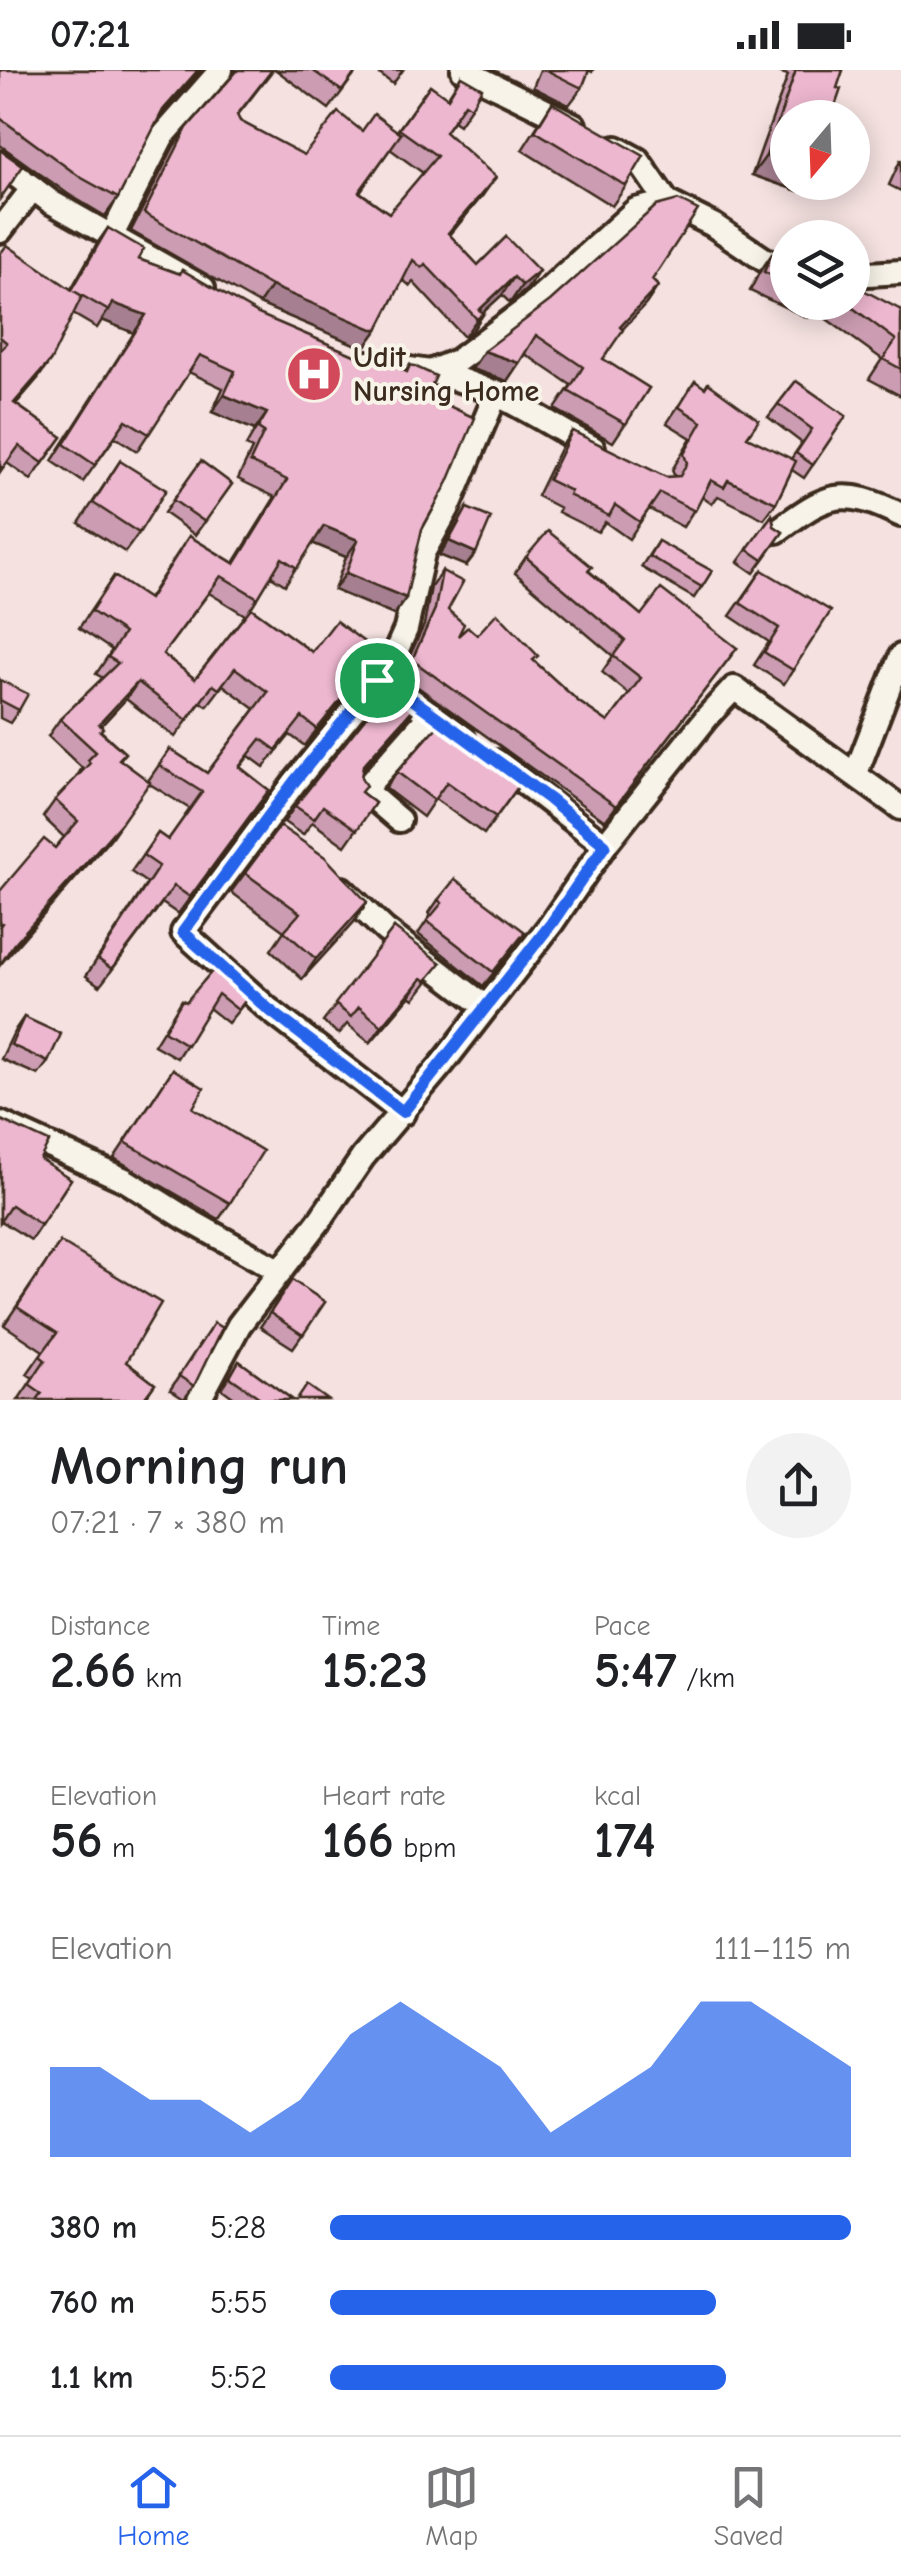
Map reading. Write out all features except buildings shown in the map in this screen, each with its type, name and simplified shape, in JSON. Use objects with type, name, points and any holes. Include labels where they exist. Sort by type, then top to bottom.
[{"type":"street","points":[[112,236],[162,137],[221,70]]},
{"type":"street","points":[[463,70],[638,160],[667,202],[713,225],[770,261]]},
{"type":"street","points":[[0,163],[32,188],[218,296]]},
{"type":"street","points":[[0,231],[32,188]]},
{"type":"street","points":[[430,372],[458,362],[528,308],[636,210],[667,202]]},
{"type":"street","points":[[870,274],[901,272]]},
{"type":"street","points":[[337,353],[354,361],[468,380],[608,456]]},
{"type":"street","points":[[403,1112],[267,1008],[183,932],[270,830],[390,665],[406,629],[423,553],[480,437],[496,392]]},
{"type":"street","points":[[778,530],[829,496],[857,498],[901,516]]},
{"type":"street","points":[[856,773],[901,656]]},
{"type":"street","points":[[377,680],[432,714],[605,845]]},
{"type":"street","points":[[199,1400],[239,1325],[363,1156],[403,1112],[551,924],[605,845],[706,717],[734,688],[901,808]]},
{"type":"street","points":[[399,820],[364,790],[432,714]]},
{"type":"street","points":[[332,878],[374,921],[486,1007]]},
{"type":"street","points":[[0,1124],[125,1180],[280,1271]]},
{"type":"place","name":"Udit Nursing Home","points":[[314,374]]},
{"type":"route","points":[[377,680],[408,696],[605,845],[551,924],[403,1112],[267,1008],[183,932],[294,782],[377,680]]}]
